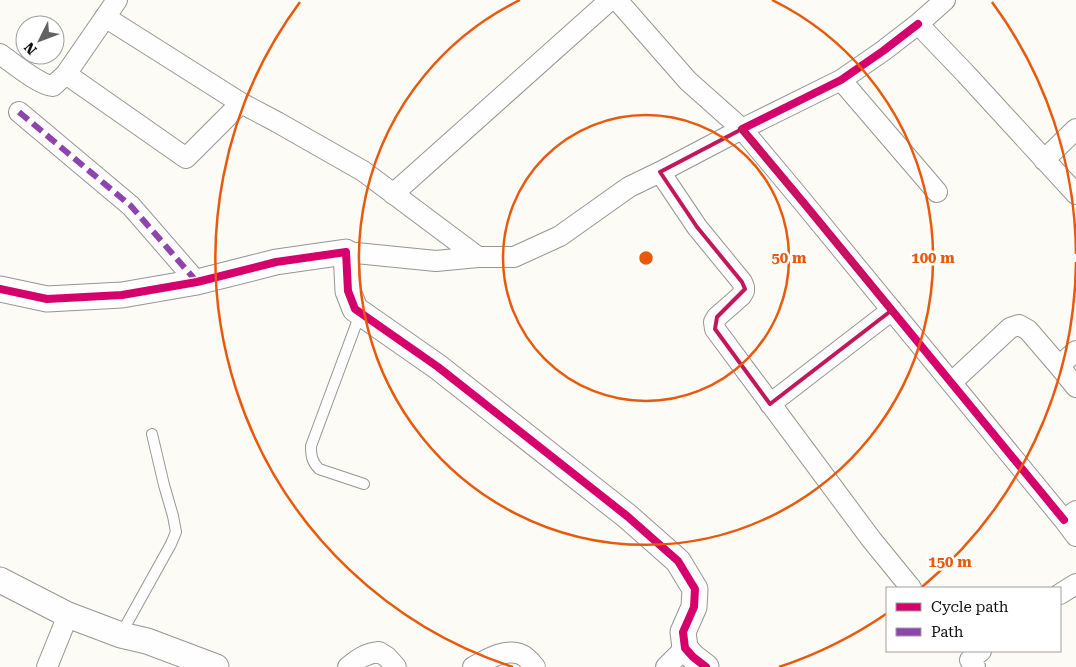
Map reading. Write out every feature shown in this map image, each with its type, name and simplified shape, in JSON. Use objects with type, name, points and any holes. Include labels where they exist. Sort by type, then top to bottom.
[{"type":"street","points":[[0,54],[40,82],[53,86],[66,74],[118,0]]},
{"type":"street","points":[[393,194],[610,0]]},
{"type":"street","points":[[617,0],[688,81],[742,129],[952,382],[1072,522]]},
{"type":"street","points":[[0,289],[47,299],[122,295],[197,282],[276,262],[346,252],[436,261],[478,257],[514,257],[560,236],[629,187],[841,80],[884,51],[945,0]]},
{"type":"street","points":[[105,17],[241,103],[363,171],[478,257]]},
{"type":"street","points":[[918,24],[1076,194]]},
{"type":"street","points":[[66,74],[186,158],[241,103]]},
{"type":"street","points":[[841,80],[937,192]]},
{"type":"street","points":[[19,112],[131,206],[197,282]]},
{"type":"street","points":[[1044,160],[1076,129]]},
{"type":"street","points":[[660,172],[697,227],[742,282],[744,287],[744,292],[741,296],[717,317],[714,322],[715,329],[870,539],[910,587]]},
{"type":"street","points":[[346,252],[348,291],[355,309],[438,367],[627,516],[678,561],[695,589],[694,607],[682,632],[685,648],[706,667]]},
{"type":"street","points":[[770,404],[892,310]]},
{"type":"street","points":[[952,382],[1010,328],[1019,325],[1028,330],[1076,387]]},
{"type":"street","points":[[1059,366],[1076,351]]},
{"type":"street","points":[[0,580],[68,615],[121,635],[147,641],[216,667]]},
{"type":"street","points":[[1061,593],[1076,584]]},
{"type":"street","points":[[47,667],[68,615]]},
{"type":"street","points":[[666,667],[685,648]]},
{"type":"street","points":[[348,667],[356,660],[370,653],[379,652],[396,667]]},
{"type":"street","points":[[473,667],[491,657],[508,653],[520,653],[535,667]]},
{"type":"lane","points":[[361,312],[311,446],[311,456],[314,464],[319,469],[364,484]]},
{"type":"lane","points":[[121,635],[176,532],[174,516],[164,485],[152,434]]},
{"type":"highlighted area","points":[[742,129],[892,310],[770,404],[715,329],[717,317],[745,289],[742,282],[697,227],[660,172]]},
{"type":"marked path","points":[[19,112],[131,206],[197,282]]},
{"type":"cycle path","points":[[918,24],[841,80],[742,129],[1064,520]]},
{"type":"cycle path","points":[[0,289],[47,299],[122,295],[197,282],[276,262],[346,252],[348,291],[355,309],[438,367],[627,516],[678,561],[695,589],[694,607],[683,632],[685,648],[706,667]]}]
